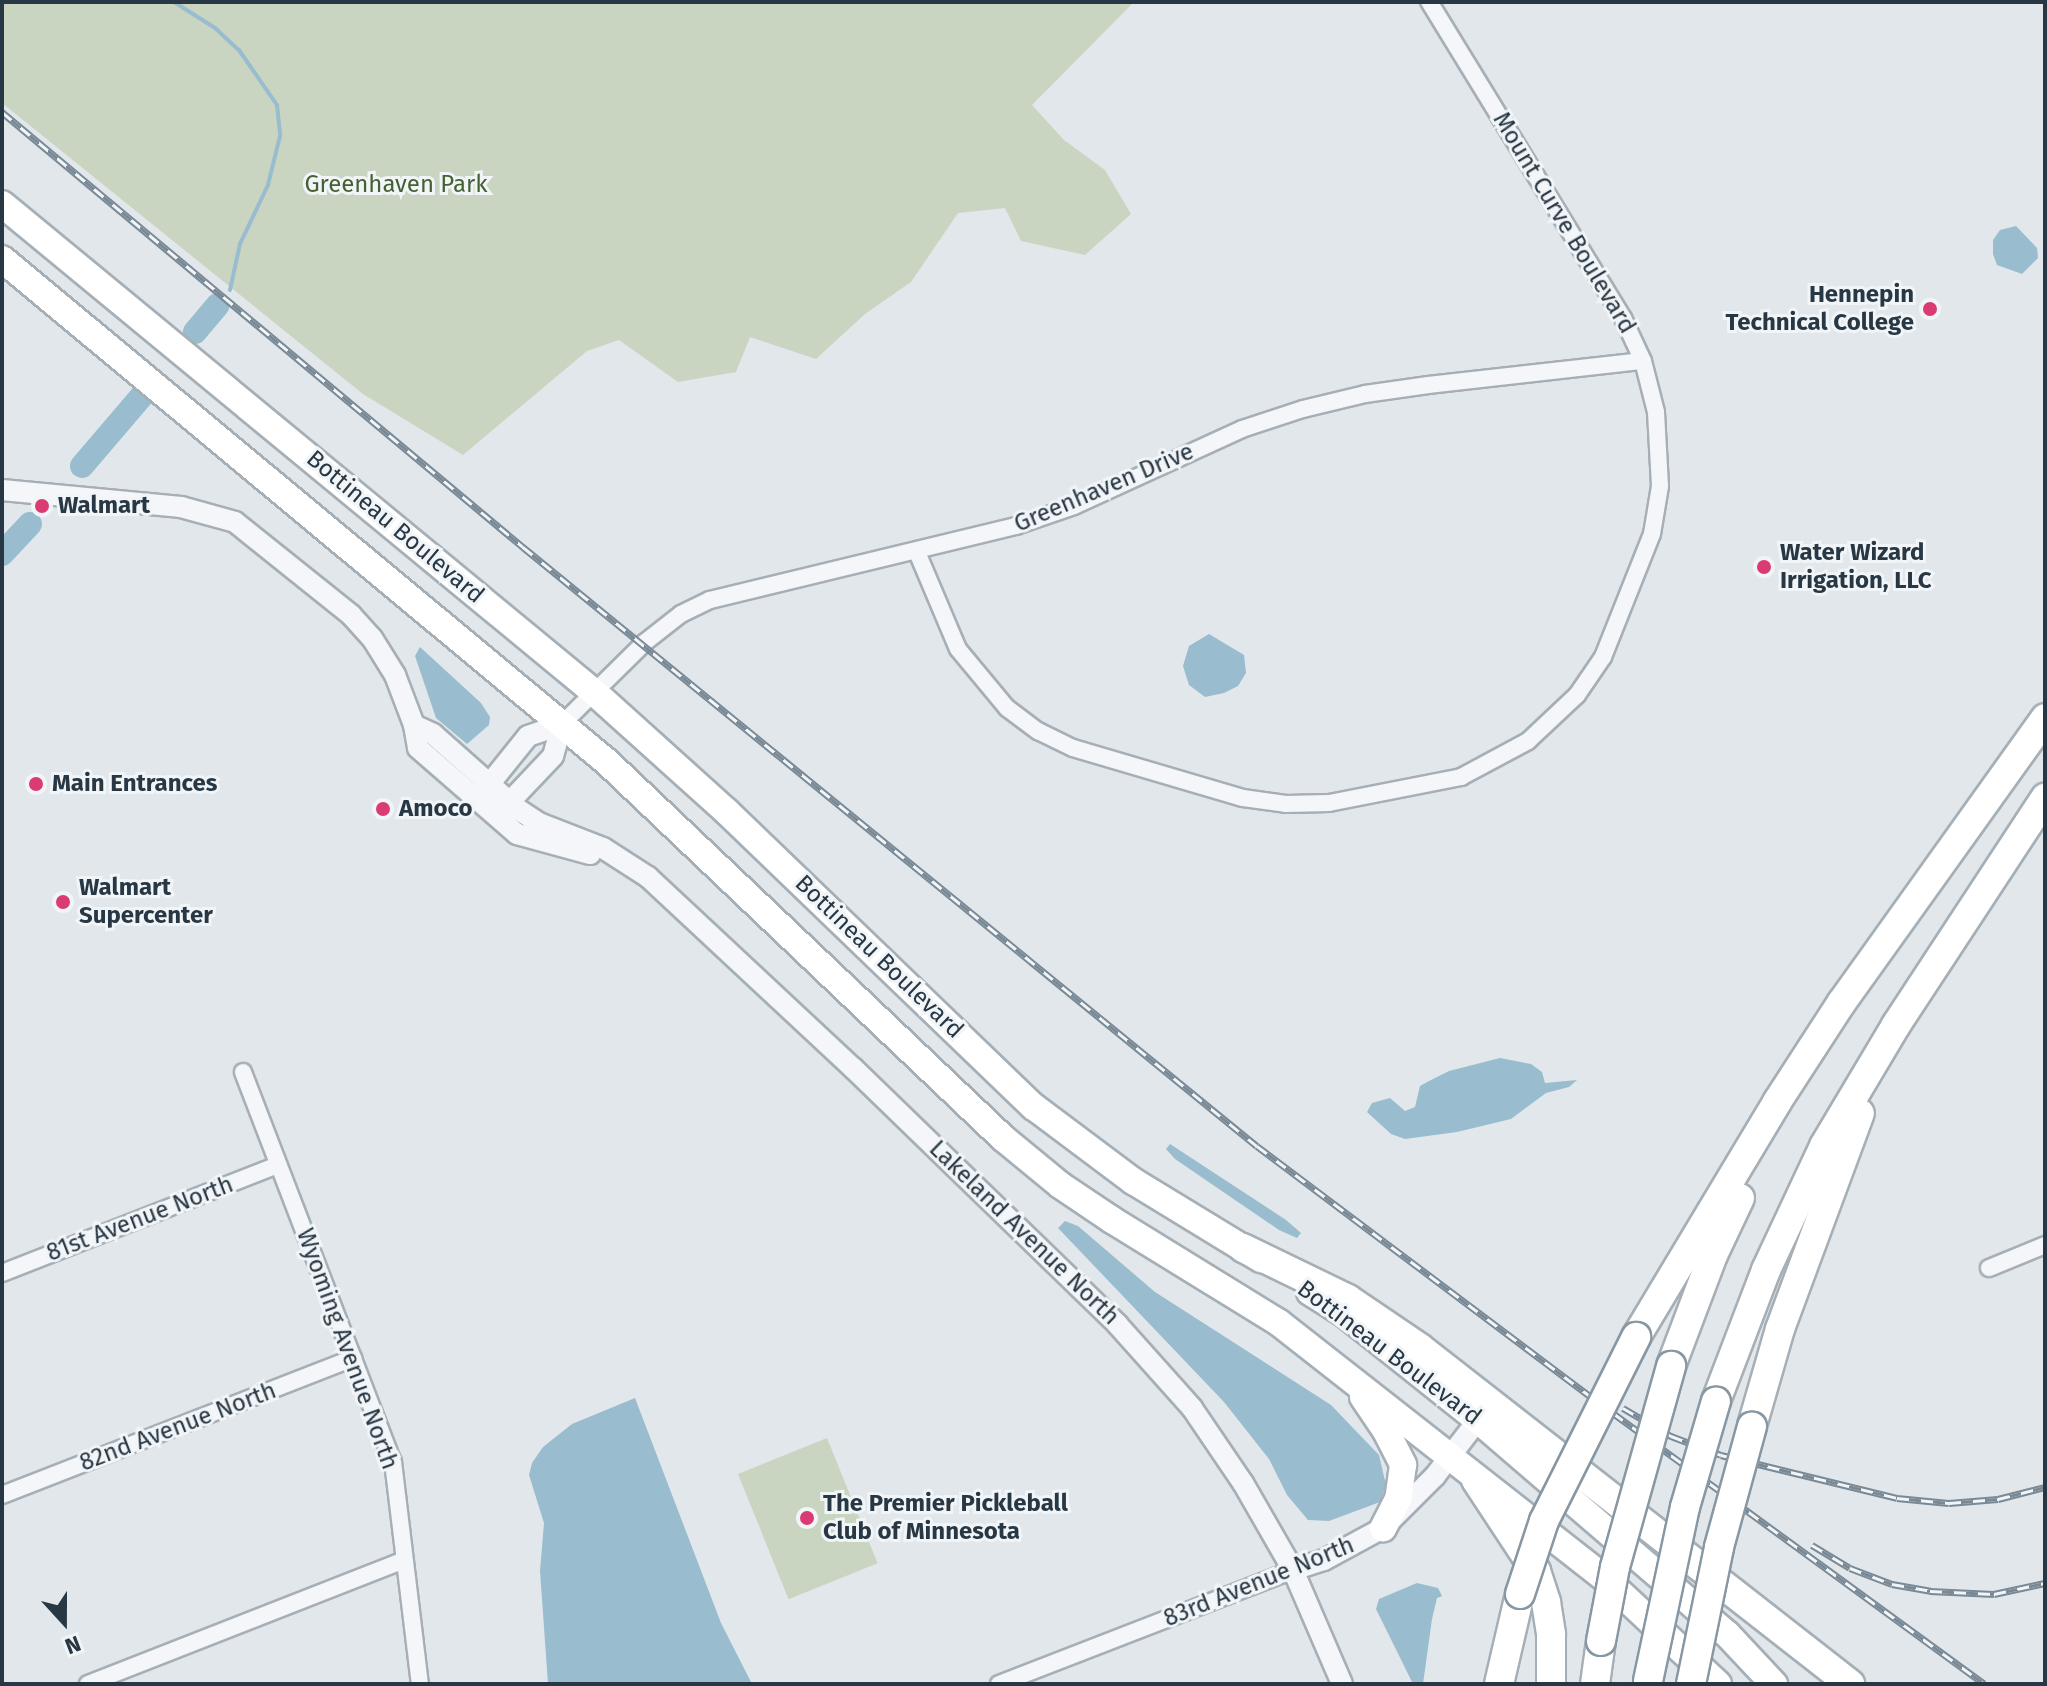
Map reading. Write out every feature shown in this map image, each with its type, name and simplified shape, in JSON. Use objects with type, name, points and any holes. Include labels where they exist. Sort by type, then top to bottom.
[{"type":"highway","name":"Bottineau Boulevard","points":[[2,204],[595,693],[727,812],[1034,1107],[1133,1181],[1345,1314],[1478,1420],[1727,1634],[1774,1684]]},
{"type":"highway","name":"Bottineau Boulevard","points":[[2,259],[562,724],[733,878],[1003,1138],[1060,1185],[1278,1322],[1601,1575],[1718,1684]]},
{"type":"highway","points":[[1499,1684],[1520,1594],[1544,1521],[1636,1337],[1777,1102],[1842,1002],[2045,718]]},
{"type":"highway","points":[[1648,1682],[1685,1507],[1716,1401],[1793,1211],[1824,1146],[1896,1025],[2045,798]]},
{"type":"highway","points":[[1595,1684],[1615,1567],[1671,1366],[1713,1255],[1771,1134],[1842,1002]]},
{"type":"highway","points":[[1691,1684],[1719,1547],[1780,1329],[1834,1176],[1896,1025]]},
{"type":"highway","points":[[1243,1248],[1348,1299],[1420,1348],[1850,1684]]},
{"type":"highway","points":[[1349,1378],[1386,1431],[1403,1465],[1398,1499],[1383,1528]]},
{"type":"highway","points":[[1476,1480],[1536,1571],[1546,1602],[1551,1635],[1551,1684]]},
{"type":"street","name":"Mount Curve Boulevard","points":[[917,552],[958,649],[980,680],[1007,708],[1038,731],[1073,748],[1200,787],[1286,804],[1329,803],[1425,786],[1484,766],[1528,741],[1577,695],[1603,657],[1645,556],[1656,513],[1660,449],[1656,412],[1643,361],[1623,318],[1429,2]]},
{"type":"street","name":"Greenhaven Drive","points":[[562,724],[644,643],[695,606],[1016,526],[1074,506],[1242,429],[1303,409],[1396,389],[1643,361]]},
{"type":"street","name":"Lakeland Avenue North","points":[[2,490],[181,507],[235,522],[351,615],[372,638],[395,675],[414,725],[433,734],[483,792],[503,809],[603,848],[641,872],[684,910],[990,1199],[1143,1351],[1215,1440],[1293,1570],[1342,1684]]},
{"type":"street","points":[[483,792],[528,736],[562,724]]},
{"type":"street","points":[[503,809],[553,756],[562,724]]},
{"type":"street","name":"Wyoming Avenue North","points":[[243,1072],[393,1462],[420,1684]]},
{"type":"street","name":"81st Avenue North","points":[[2,1273],[278,1165]]},
{"type":"street","points":[[1989,1268],[2045,1245]]},
{"type":"street","name":"82nd Avenue North","points":[[2,1495],[353,1358]]},
{"type":"street","name":"83rd Avenue North","points":[[999,1684],[1324,1560],[1383,1528],[1411,1503],[1478,1420]]},
{"type":"street","points":[[88,1684],[404,1560]]},
{"type":"green space","name":"Greenhaven Park","points":[[2,2],[1134,2],[1032,105],[1064,140],[1105,170],[1131,214],[1085,255],[1021,241],[1005,208],[958,213],[911,282],[865,314],[816,359],[750,337],[736,372],[678,382],[619,340],[587,351],[463,455],[363,394],[2,103]]},
{"type":"green space","name":"The Premier Pickleball Club of Minnesota","points":[[827,1438],[878,1563],[789,1599],[738,1474]]},
{"type":"water","points":[[2016,226],[2037,248],[2038,258],[2022,274],[1997,265],[1993,254],[1993,240],[2000,230]]},
{"type":"water","points":[[1209,634],[1244,655],[1246,673],[1238,686],[1205,697],[1189,685],[1183,666],[1189,646]]},
{"type":"water","points":[[420,647],[481,703],[490,717],[489,725],[467,744],[436,718],[415,656]]},
{"type":"water","points":[[1500,1058],[1531,1064],[1542,1072],[1545,1083],[1577,1080],[1569,1087],[1546,1093],[1511,1119],[1457,1132],[1405,1139],[1391,1134],[1367,1112],[1372,1103],[1390,1098],[1405,1111],[1415,1107],[1420,1086],[1449,1071]]},
{"type":"water","points":[[1170,1144],[1301,1233],[1297,1238],[1279,1230],[1175,1159],[1166,1149]]},
{"type":"water","points":[[1065,1221],[1078,1226],[1155,1292],[1331,1405],[1379,1455],[1386,1485],[1380,1502],[1329,1521],[1308,1520],[1287,1495],[1269,1459],[1224,1402],[1058,1228]]},
{"type":"water","points":[[635,1398],[721,1623],[752,1684],[548,1684],[540,1571],[544,1523],[529,1475],[532,1463],[543,1447],[572,1424]]},
{"type":"water","points":[[1417,1583],[1438,1588],[1442,1596],[1437,1598],[1432,1619],[1423,1684],[1413,1684],[1376,1609],[1379,1599]]},
{"type":"waterway","points":[[174,2],[215,28],[239,50],[277,105],[280,136],[268,185],[240,244],[230,290]]},
{"type":"waterway","points":[[195,332],[218,305]]},
{"type":"waterway","points":[[82,466],[141,397]]},
{"type":"waterway","points":[[2,554],[30,524]]},
{"type":"railway","points":[[2,112],[523,547],[1257,1146],[1613,1413],[1984,1684]]},
{"type":"railway","points":[[1623,1408],[1671,1436],[1721,1455],[1897,1498],[1949,1503],[1998,1499],[2045,1487]]},
{"type":"railway","points":[[1812,1545],[1850,1568],[1892,1584],[1930,1591],[1994,1594],[2045,1583]]},
{"type":"place","name":"Hennepin Technical College","points":[[1930,309]]},
{"type":"place","name":"Walmart","points":[[42,506]]},
{"type":"place","name":"Water Wizard Irrigation, LLC","points":[[1764,567]]},
{"type":"place","name":"Main Entrances","points":[[36,784]]},
{"type":"place","name":"Amoco","points":[[383,809]]},
{"type":"place","name":"Walmart Supercenter","points":[[63,902]]},
{"type":"place","name":"The Premier Pickleball Club of Minnesota","points":[[807,1518]]}]
